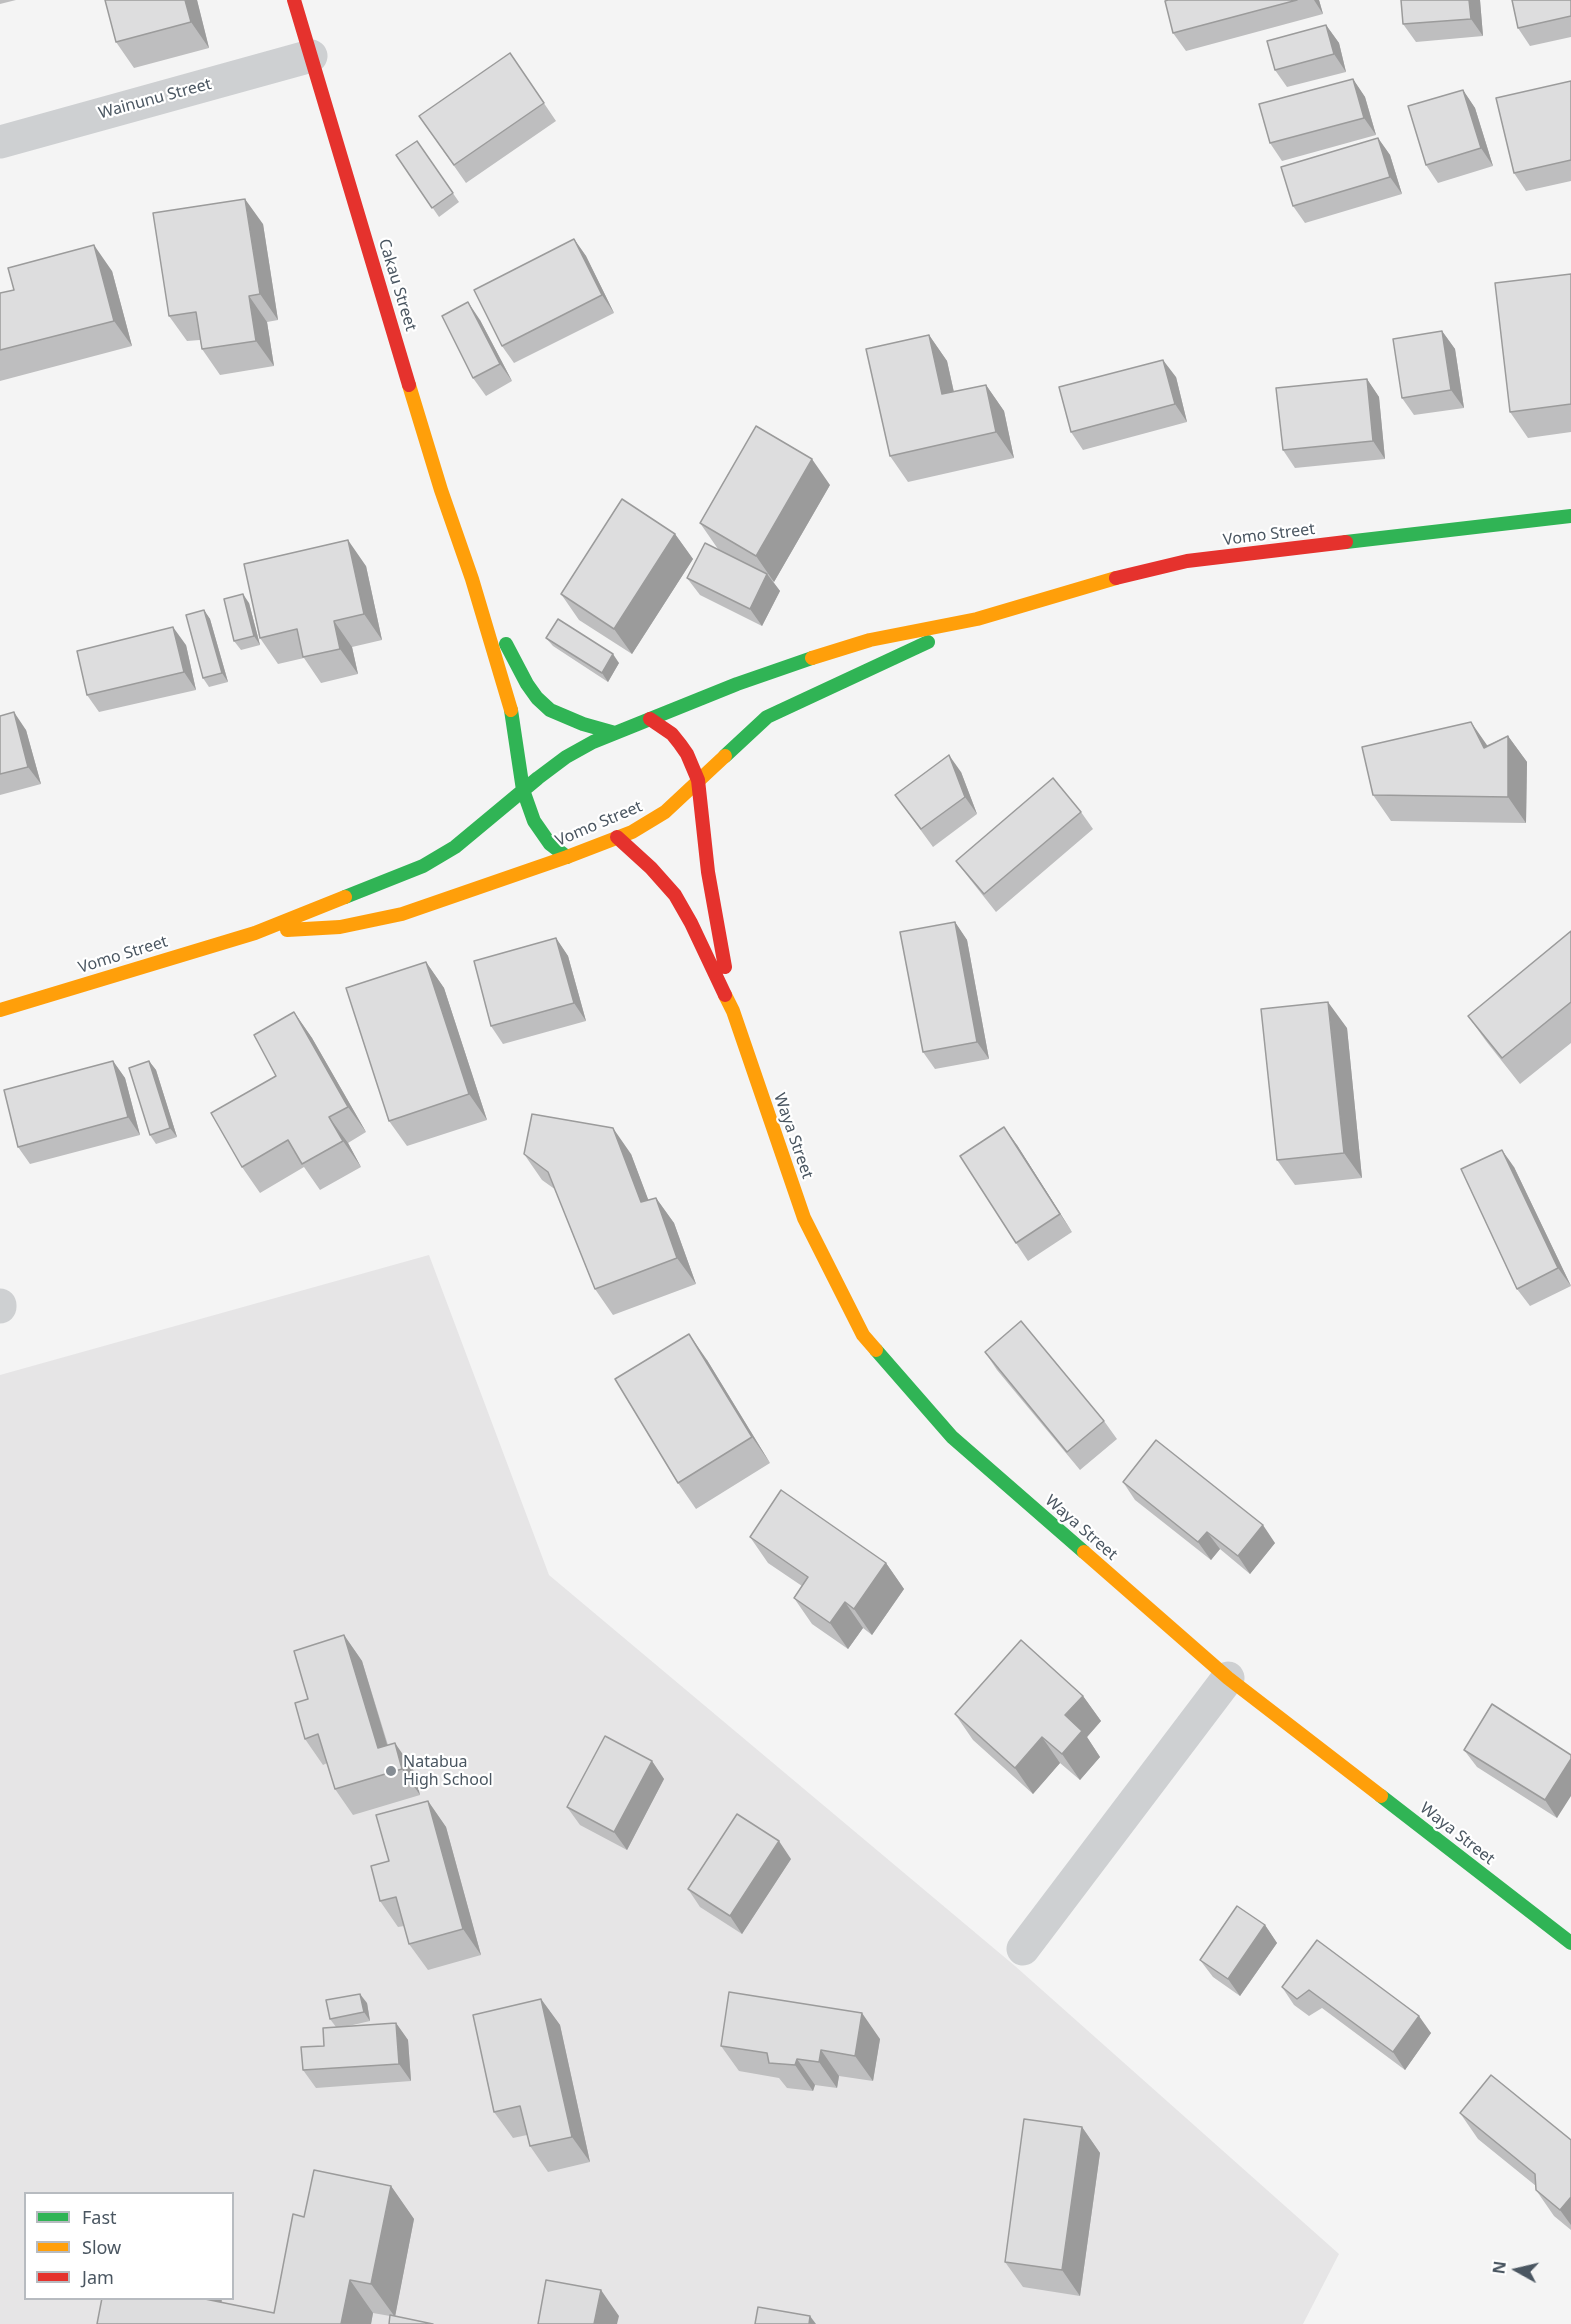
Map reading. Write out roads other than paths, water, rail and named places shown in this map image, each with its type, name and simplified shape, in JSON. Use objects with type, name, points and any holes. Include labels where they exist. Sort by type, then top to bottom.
[{"type":"main road","name":"Cakau Street","points":[[294,0],[441,490],[472,579],[514,721],[523,790],[534,821],[550,844],[567,857]]},
{"type":"main road","name":"Vomo Street","points":[[0,1010],[255,933],[423,866],[455,847],[566,757],[650,718],[804,660],[870,640],[977,619],[1094,583],[1187,561],[1571,516]]},
{"type":"main road","name":"Cakau Street","points":[[472,579],[527,684],[537,698],[550,710],[567,718],[615,733]]},
{"type":"main road","name":"Vomo Street","points":[[255,933],[340,927],[402,915],[617,837],[646,824],[664,812],[767,717],[977,619]]},
{"type":"main road","name":"Waya Street","points":[[650,718],[667,730],[680,744],[690,759],[698,780],[708,872],[733,1011]]},
{"type":"main road","name":"Waya Street","points":[[617,837],[651,868],[675,895],[691,923],[733,1011],[804,1218],[863,1335],[952,1437],[1228,1678],[1571,1943]]},
{"type":"street","name":"Wainunu Street","points":[[0,142],[311,56]]},
{"type":"street","points":[[1023,1949],[1228,1678]]},
{"type":"place","name":"Natabua High School","points":[[391,1771]]}]
